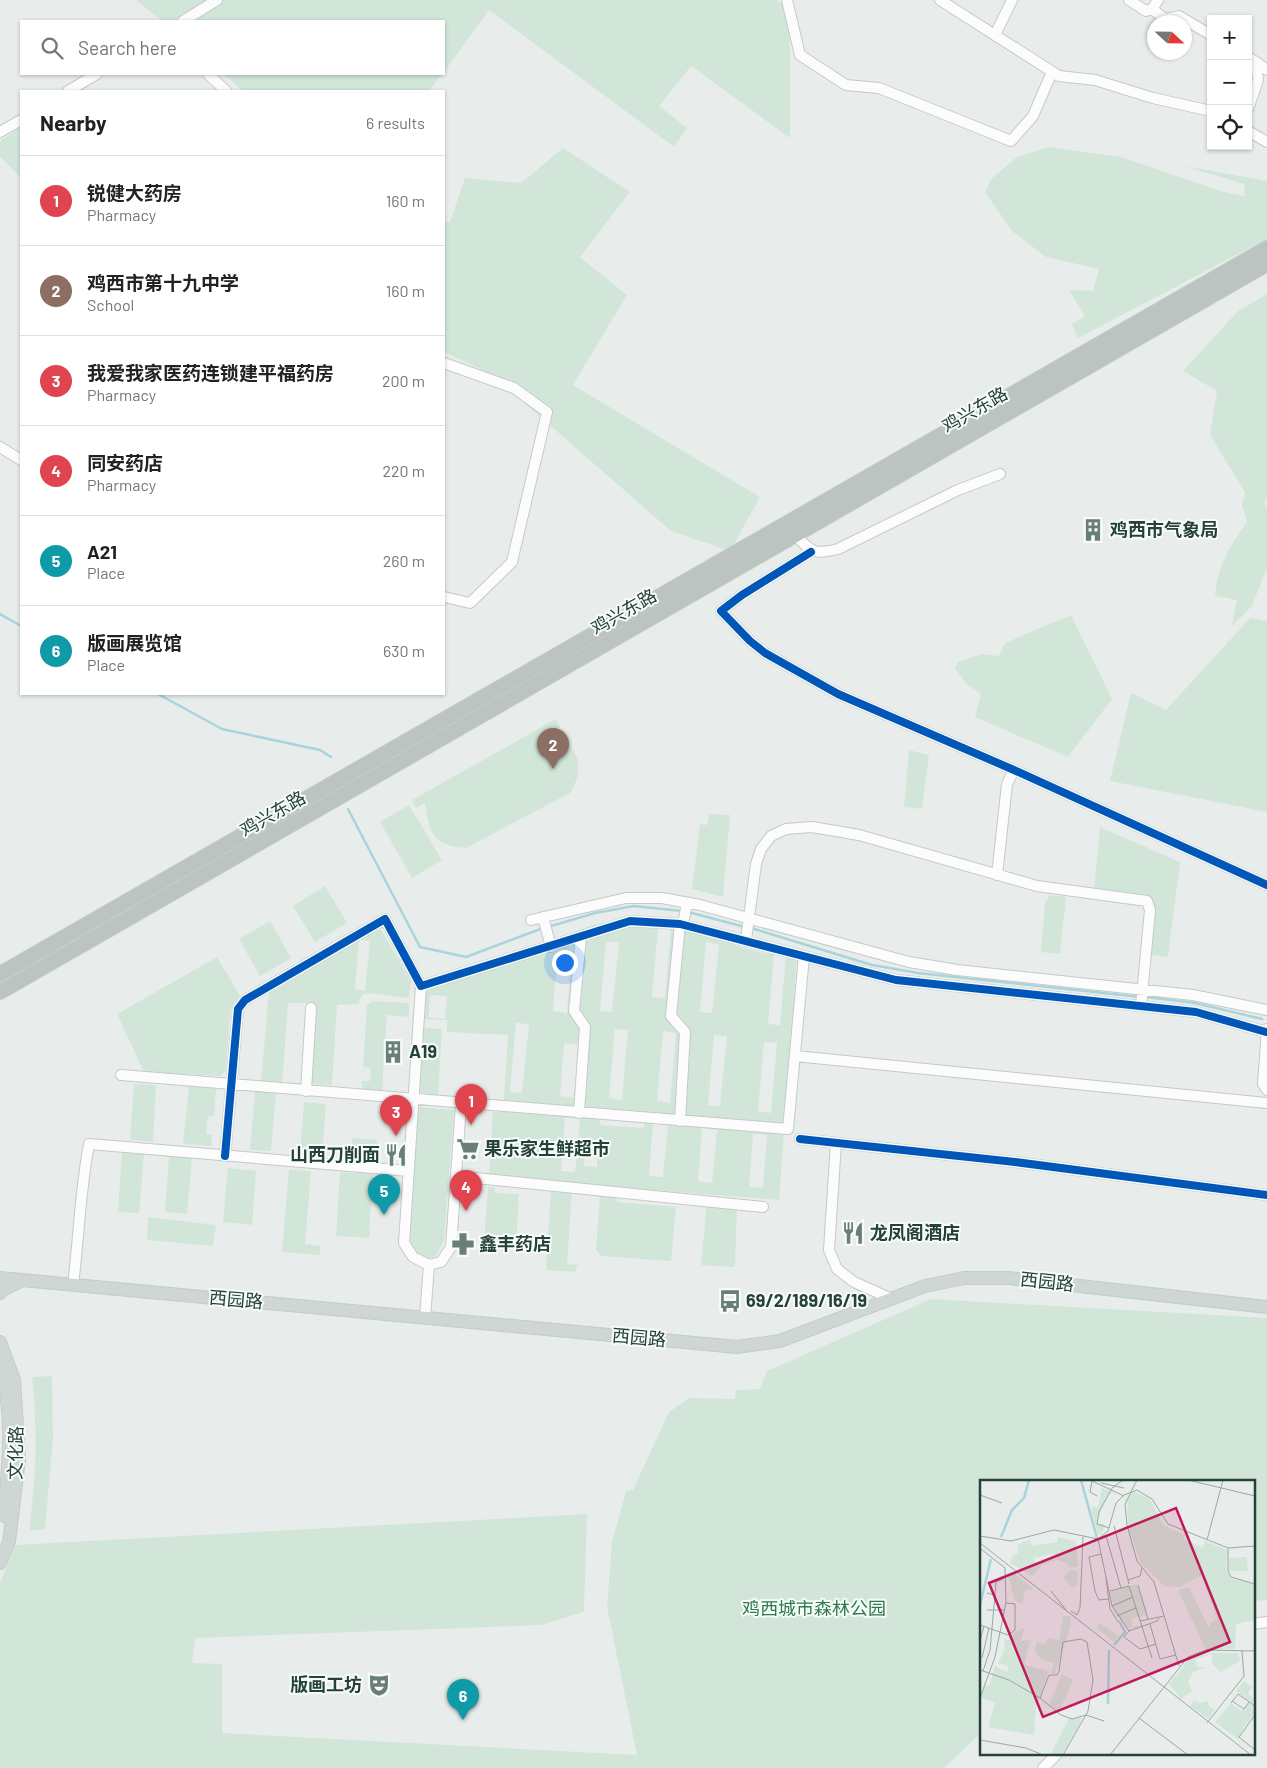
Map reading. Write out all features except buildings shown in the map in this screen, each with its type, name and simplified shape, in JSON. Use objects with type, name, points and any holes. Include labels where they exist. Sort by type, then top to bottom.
[{"type":"highway","name":"鸡兴东路","points":[[0,974],[1267,248]]},
{"type":"highway","name":"鸡兴东路","points":[[0,992],[1267,264]]},
{"type":"main road","name":"西园路","points":[[0,1278],[738,1347],[780,1342],[925,1286],[964,1278],[1008,1278],[1267,1307]]},
{"type":"main road","points":[[0,1293],[2,1290],[24,1280]]},
{"type":"main road","name":"文化路","points":[[0,1342],[14,1380],[20,1459],[9,1542],[0,1563]]},
{"type":"main road","name":"文化路","points":[[0,1367],[5,1382],[9,1456],[0,1542]]},
{"type":"street","points":[[185,20],[217,0]]},
{"type":"street","points":[[787,0],[800,55],[846,85],[879,88],[1010,140],[1032,116],[1052,72]]},
{"type":"street","points":[[940,0],[1059,76],[1095,80],[1153,98],[1207,111]]},
{"type":"street","points":[[995,36],[1012,0]]},
{"type":"street","points":[[1129,0],[1146,11],[1152,9],[1158,0]]},
{"type":"street","points":[[1152,9],[1165,19],[1179,16],[1207,33]]},
{"type":"street","points":[[1252,60],[1267,70]]},
{"type":"street","points":[[1252,60],[1258,80],[1252,97]]},
{"type":"street","points":[[70,90],[95,75]]},
{"type":"street","points":[[209,75],[225,90]]},
{"type":"street","points":[[0,132],[20,121]]},
{"type":"street","points":[[1252,134],[1267,142]]},
{"type":"street","points":[[445,363],[514,388],[547,412],[512,562],[470,603],[445,597]]},
{"type":"street","points":[[0,447],[20,459]]},
{"type":"street","points":[[1000,474],[958,490],[838,549],[822,553],[811,552],[742,594],[721,611],[765,653],[838,694],[1014,770],[1267,885]]},
{"type":"street","points":[[796,536],[811,552]]},
{"type":"street","points":[[997,875],[1007,784],[1014,770]]},
{"type":"street","points":[[746,940],[756,864],[761,849],[771,836],[786,829],[812,827],[859,835],[1037,886],[1147,901],[1150,910],[1141,1006]]},
{"type":"street","points":[[530,920],[626,898],[662,898],[909,962],[957,970],[1193,995],[1267,1010]]},
{"type":"street","points":[[680,1121],[686,1032],[671,1016],[681,924],[687,903]]},
{"type":"street","points":[[543,917],[551,947]]},
{"type":"street","points":[[225,1156],[238,1009],[245,1000],[385,919],[421,986],[404,1243],[413,1257],[429,1265],[440,1262],[451,1247],[461,1104]]},
{"type":"street","points":[[421,986],[450,975],[551,947],[630,921],[681,924],[896,980],[1190,1012],[1267,1031],[1263,1084],[1267,1090]]},
{"type":"street","points":[[579,1113],[585,1027],[574,1011],[581,937]]},
{"type":"street","points":[[121,1076],[788,1130],[804,956]]},
{"type":"street","points":[[1190,1012],[1193,995]]},
{"type":"street","points":[[1230,1022],[1234,1003]]},
{"type":"street","points":[[306,1091],[311,1008]]},
{"type":"street","points":[[795,1056],[1267,1103]]},
{"type":"street","points":[[800,1139],[1024,1163],[1267,1195]]},
{"type":"street","points":[[836,1143],[829,1250],[836,1269],[854,1282],[892,1299]]},
{"type":"street","points":[[73,1285],[78,1246],[78,1215],[89,1144],[408,1171]]},
{"type":"street","points":[[456,1176],[764,1208]]},
{"type":"street","points":[[425,1318],[429,1265]]},
{"type":"street","points":[[1254,1624],[1267,1622]]},
{"type":"street","points":[[1043,1768],[1055,1756]]},
{"type":"green space","points":[[136,0],[777,0],[787,8],[790,46],[790,138],[691,66],[659,106],[687,128],[674,147],[489,10],[445,71],[445,20],[161,20]]},
{"type":"green space","points":[[225,75],[441,75],[430,90],[242,90]]},
{"type":"green space","points":[[20,128],[20,177],[0,156],[0,141]]},
{"type":"green space","points":[[1049,147],[1121,157],[1224,192],[1245,196],[1244,184],[1184,166],[1267,181],[1267,239],[1078,338],[1072,324],[1085,316],[1069,290],[1093,291],[1099,269],[1046,257],[1012,231],[985,192],[991,179],[1017,157]]},
{"type":"green space","points":[[563,148],[630,192],[580,257],[627,295],[573,385],[760,497],[730,551],[671,531],[491,374],[445,352],[445,221],[450,222],[465,178],[521,183]]},
{"type":"green space","points":[[1267,294],[1267,494],[1265,505],[1267,507],[1267,568],[1252,606],[1232,626],[1237,600],[1215,596],[1216,585],[1225,557],[1247,522],[1242,505],[1245,492],[1210,435],[1217,391],[1183,371],[1238,311]]},
{"type":"green space","points":[[1071,615],[1112,699],[1068,757],[975,717],[981,693],[968,686],[955,668],[958,662],[982,654],[999,656],[1005,643]]},
{"type":"green space","points":[[1250,618],[1267,621],[1267,812],[1110,781],[1131,693],[1166,710]]},
{"type":"green space","points":[[556,719],[560,727],[551,733],[568,744],[577,758],[578,775],[570,793],[466,848],[455,847],[440,841],[431,830],[425,803],[416,808],[412,800]]},
{"type":"green space","points":[[909,750],[929,755],[922,809],[904,807]]},
{"type":"green space","points":[[409,805],[442,860],[412,878],[380,822]]},
{"type":"green space","points":[[709,814],[730,815],[723,897],[692,889],[700,824],[707,825]]},
{"type":"green space","points":[[1100,827],[1180,862],[1168,957],[1151,955],[1155,908],[1151,898],[1142,894],[1094,889]]},
{"type":"green space","points":[[325,886],[347,923],[315,942],[293,906]]},
{"type":"green space","points":[[1050,895],[1066,897],[1060,954],[1041,952],[1045,903]]},
{"type":"green space","points":[[270,921],[291,958],[260,976],[239,939]]},
{"type":"green space","points":[[613,922],[684,927],[737,940],[736,946],[767,954],[768,948],[797,957],[779,1200],[489,1177],[493,1112],[503,1112],[508,1035],[447,1032],[447,1020],[421,1019],[423,988],[593,925]],"holes":[[[658,928],[671,929],[665,998],[652,997]],[[606,942],[619,942],[612,1012],[600,1011]],[[706,942],[719,944],[712,1013],[700,1012]],[[774,954],[786,955],[780,1025],[768,1024]],[[557,958],[571,960],[567,1013],[553,1011]],[[430,995],[447,996],[445,1019],[429,1017]],[[516,1023],[529,1024],[522,1093],[510,1092]],[[615,1029],[628,1030],[622,1100],[609,1098]],[[663,1031],[676,1033],[670,1103],[657,1101]],[[714,1035],[727,1036],[720,1106],[708,1105]],[[764,1042],[777,1043],[771,1113],[758,1111]],[[564,1043],[579,1045],[574,1098],[560,1096]],[[600,1115],[645,1118],[644,1128],[600,1125]],[[565,1118],[580,1119],[575,1172],[561,1171]],[[653,1123],[668,1124],[663,1177],[649,1176]],[[702,1128],[717,1130],[712,1183],[698,1181]],[[753,1134],[767,1135],[763,1188],[749,1187]],[[585,1149],[597,1150],[597,1167],[584,1166]]]},
{"type":"green space","points":[[371,930],[381,930],[411,981],[409,998],[368,993],[362,995],[358,1004],[337,1005],[332,1085],[311,1084],[316,1003],[288,1003],[282,1084],[261,1082],[269,989],[290,977],[292,979]],"holes":[[[359,940],[370,941],[365,991],[355,989]]]},
{"type":"green space","points":[[217,957],[240,996],[232,1006],[230,1014],[226,1070],[220,1076],[144,1072],[117,1014]]},
{"type":"green space","points":[[373,1001],[409,1003],[409,1017],[387,1015],[382,1093],[362,1092],[362,1081],[370,1081],[371,1068],[363,1067],[367,1005]]},
{"type":"green space","points":[[423,1028],[442,1029],[438,1097],[418,1096]]},
{"type":"green space","points":[[134,1084],[156,1085],[153,1142],[130,1140]]},
{"type":"green space","points":[[189,1086],[216,1089],[214,1116],[208,1116],[206,1134],[212,1135],[211,1146],[183,1144]]},
{"type":"green space","points":[[255,1091],[276,1093],[271,1151],[250,1150]]},
{"type":"green space","points":[[304,1102],[326,1104],[322,1155],[300,1153]]},
{"type":"green space","points":[[418,1107],[454,1110],[444,1240],[436,1256],[427,1259],[417,1254],[408,1237]]},
{"type":"green space","points":[[352,1138],[377,1140],[376,1162],[351,1161]]},
{"type":"green space","points":[[122,1153],[144,1154],[139,1213],[118,1212]]},
{"type":"green space","points":[[169,1156],[192,1158],[187,1214],[165,1212]]},
{"type":"green space","points":[[228,1168],[256,1171],[252,1225],[223,1222]]},
{"type":"green space","points":[[289,1170],[311,1171],[305,1244],[320,1246],[320,1255],[282,1252]]},
{"type":"green space","points":[[340,1172],[373,1174],[369,1238],[336,1236]]},
{"type":"green space","points":[[488,1187],[495,1187],[495,1193],[519,1194],[516,1247],[490,1245],[484,1242]]},
{"type":"green space","points":[[551,1190],[572,1191],[567,1264],[578,1265],[575,1272],[546,1270]]},
{"type":"green space","points":[[600,1195],[616,1196],[617,1202],[676,1207],[671,1261],[601,1256],[596,1250]]},
{"type":"green space","points":[[707,1202],[737,1205],[735,1267],[701,1265]]},
{"type":"green space","points":[[148,1217],[216,1225],[213,1246],[147,1240]]},
{"type":"green space","name":"鸡西城市森林公园","points":[[931,1299],[1267,1318],[1267,1600],[1254,1601],[1254,1480],[980,1480],[980,1734],[944,1768],[0,1768],[0,1583],[16,1545],[587,1514],[584,1612],[541,1625],[195,1638],[192,1663],[222,1664],[222,1733],[637,1755],[607,1607],[612,1542],[626,1491],[633,1490],[669,1412],[689,1398],[735,1399],[736,1390],[760,1389],[767,1371]]},
{"type":"green space","points":[[52,1376],[53,1438],[45,1529],[29,1531],[35,1454],[32,1377]]},
{"type":"waterway","points":[[0,614],[20,625]]},
{"type":"waterway","points":[[160,695],[222,729],[320,750],[331,757]]},
{"type":"waterway","points":[[348,809],[420,947],[466,957],[543,928]]},
{"type":"waterway","points":[[548,927],[595,913],[634,906],[682,911]]},
{"type":"waterway","points":[[688,912],[745,927]]},
{"type":"waterway","points":[[751,928],[872,965],[918,973],[1140,997]]},
{"type":"waterway","points":[[1146,997],[1195,1003],[1262,1019]]},
{"type":"cycle path","points":[[811,552],[742,595],[721,611],[750,641],[765,653],[838,694],[1014,770],[1267,885]]},
{"type":"cycle path","points":[[225,1156],[238,1009],[245,1000],[385,919],[421,986],[630,921],[680,924],[896,980],[1196,1012],[1266,1032]]},
{"type":"cycle path","points":[[800,1139],[1015,1162],[1267,1195]]},
{"type":"place","name":"鸡西市气象局","points":[[1093,530]]},
{"type":"place","name":"鸡西市第十九中学","points":[[553,769]]},
{"type":"place","name":"A19","points":[[393,1052]]},
{"type":"place","name":"锐健大药房","points":[[471,1125]]},
{"type":"place","name":"我爱我家医药连锁建平福药房","points":[[396,1136]]},
{"type":"place","name":"果乐家生鲜超市","points":[[468,1149]]},
{"type":"place","name":"山西刀削面","points":[[396,1155]]},
{"type":"place","name":"同安药店","points":[[466,1211]]},
{"type":"place","name":"A21","points":[[384,1215]]},
{"type":"place","name":"龙凤阁酒店","points":[[853,1233]]},
{"type":"place","name":"鑫丰药店","points":[[463,1244]]},
{"type":"place","name":"69/2/189/16/19","points":[[730,1301]]},
{"type":"place","name":"版画工坊","points":[[379,1685]]},
{"type":"place","name":"版画展览馆","points":[[463,1720]]}]
